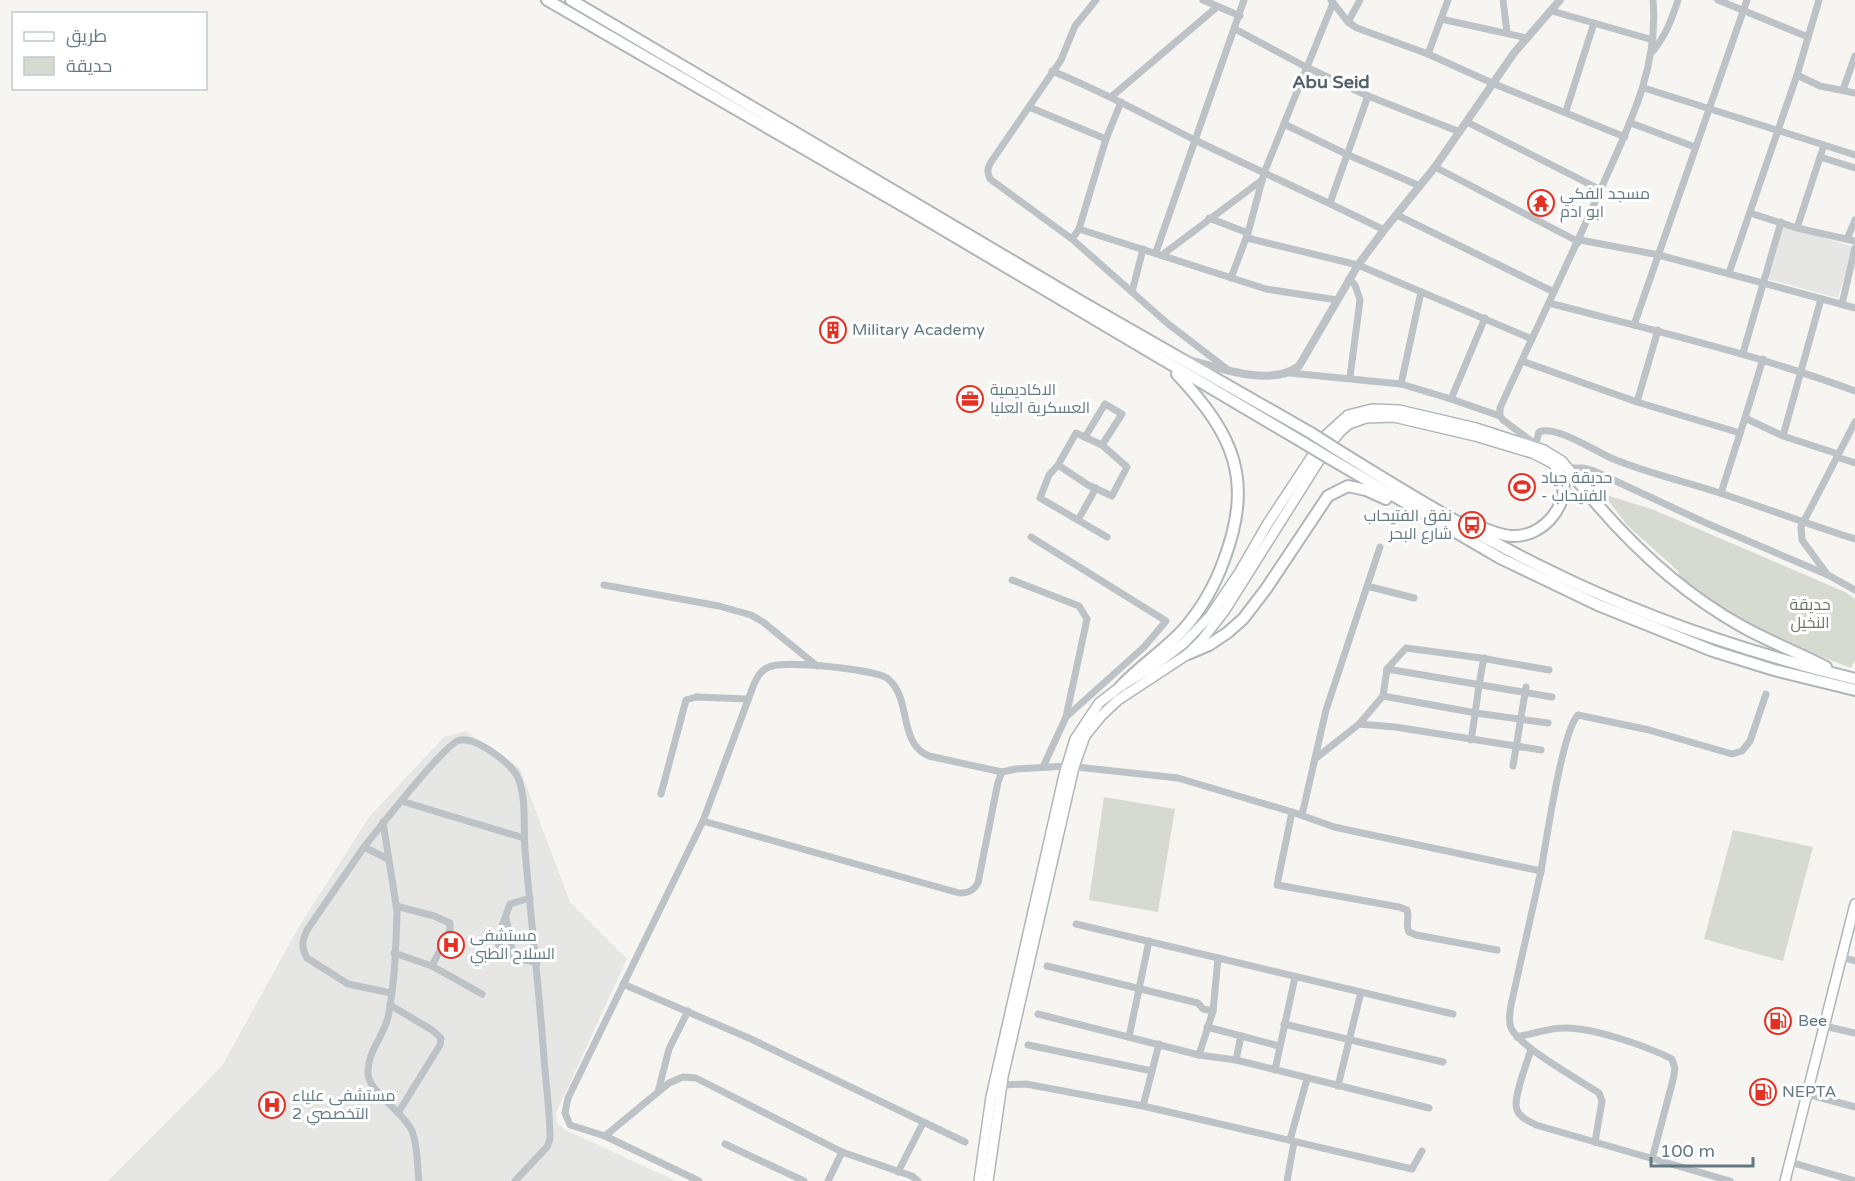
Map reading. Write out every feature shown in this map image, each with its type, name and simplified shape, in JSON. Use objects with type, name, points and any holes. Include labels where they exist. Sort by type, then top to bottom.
[{"type":"highway","points":[[547,0],[910,210],[1169,365],[1307,438]]},
{"type":"highway","points":[[571,0],[1179,357],[1426,515],[1548,583],[1652,628],[1713,651],[1774,670],[1855,690]]},
{"type":"highway","points":[[1120,686],[1161,652],[1184,629],[1195,614],[1220,571],[1237,519],[1238,472],[1231,451],[1220,428],[1199,397],[1169,365]]},
{"type":"highway","points":[[1332,453],[1551,572],[1625,605],[1742,648],[1855,679]]},
{"type":"highway","points":[[1450,516],[1506,536],[1529,533],[1542,526],[1559,508],[1568,474]]},
{"type":"highway","points":[[1568,474],[1636,546],[1697,599],[1744,628],[1840,675]]},
{"type":"highway","points":[[1188,654],[1209,645],[1227,633],[1255,606],[1317,510],[1328,496],[1337,490],[1348,486],[1357,487],[1426,515]]},
{"type":"main road","points":[[988,1181],[1002,1084],[1075,738],[1100,703],[1120,686],[1153,668],[1184,643],[1210,616],[1326,435],[1348,415],[1372,409],[1398,410],[1476,428],[1554,455],[1568,474]]},
{"type":"main road","points":[[979,1181],[991,1097],[1070,766],[1085,736],[1102,715],[1118,700],[1188,654],[1225,610],[1330,443],[1349,424],[1366,418],[1394,417],[1511,446],[1548,460],[1568,474]]},
{"type":"main road","points":[[1785,1181],[1855,903]]},
{"type":"street","points":[[1096,0],[1075,26],[1060,60],[991,162],[987,171],[988,175],[990,179],[1072,239],[1167,324],[1227,369]]},
{"type":"street","points":[[1203,0],[1240,16]]},
{"type":"street","points":[[1159,254],[1194,139],[1244,0]]},
{"type":"street","points":[[1348,22],[1360,0]]},
{"type":"street","points":[[1428,54],[1448,0]]},
{"type":"street","points":[[1503,0],[1507,32]]},
{"type":"street","points":[[1290,373],[1299,366],[1358,265],[1436,167],[1492,83],[1560,0]]},
{"type":"street","points":[[1500,416],[1500,408],[1579,241],[1644,88],[1652,53],[1655,18],[1653,0]]},
{"type":"street","points":[[1652,53],[1663,39],[1678,0]]},
{"type":"street","points":[[1718,0],[1808,37]]},
{"type":"street","points":[[1634,325],[1747,0]]},
{"type":"street","points":[[1729,273],[1779,131],[1819,0]]},
{"type":"street","points":[[1332,1],[1348,22],[1357,28],[1428,54],[1492,83],[1566,111],[1625,137]]},
{"type":"street","points":[[1231,278],[1247,235],[1263,177],[1332,1]]},
{"type":"street","points":[[1111,97],[1217,7]]},
{"type":"street","points":[[1552,11],[1653,40]]},
{"type":"street","points":[[1441,19],[1527,38]]},
{"type":"street","points":[[1566,111],[1594,23]]},
{"type":"street","points":[[1235,29],[1306,67],[1368,96],[1460,132]]},
{"type":"street","points":[[1843,90],[1855,56]]},
{"type":"street","points":[[1052,71],[1121,102],[1263,177],[1330,203],[1384,230]]},
{"type":"street","points":[[1797,75],[1820,86],[1855,93]]},
{"type":"street","points":[[1644,88],[1855,155]]},
{"type":"street","points":[[1330,203],[1368,96]]},
{"type":"street","points":[[1072,239],[1079,229],[1106,139],[1121,102]]},
{"type":"street","points":[[1029,107],[1106,139]]},
{"type":"street","points":[[1467,122],[1601,190]]},
{"type":"street","points":[[1631,123],[1695,147]]},
{"type":"street","points":[[1284,124],[1420,186]]},
{"type":"street","points":[[1797,228],[1824,145]]},
{"type":"street","points":[[1820,157],[1855,168]]},
{"type":"street","points":[[1436,167],[1579,241],[1659,255],[1855,308]]},
{"type":"street","points":[[1159,254],[1263,177]]},
{"type":"street","points":[[1750,213],[1797,228],[1851,240],[1855,220]]},
{"type":"street","points":[[1396,215],[1554,292]]},
{"type":"street","points":[[1209,218],[1247,235],[1358,265],[1532,339]]},
{"type":"street","points":[[1743,353],[1781,222]]},
{"type":"street","points":[[1079,229],[1279,292],[1336,300]]},
{"type":"street","points":[[1842,304],[1855,248]]},
{"type":"street","points":[[1132,292],[1143,249]]},
{"type":"street","points":[[1349,279],[1355,285],[1360,300],[1350,377]]},
{"type":"street","points":[[1401,384],[1421,292]]},
{"type":"street","points":[[1783,436],[1821,298]]},
{"type":"street","points":[[1549,303],[1743,353],[1855,391]]},
{"type":"street","points":[[1451,399],[1485,318]]},
{"type":"street","points":[[1637,402],[1658,330]]},
{"type":"street","points":[[1179,357],[1262,376],[1290,373],[1350,377],[1401,384],[1500,416],[1506,423],[1544,450]]},
{"type":"street","points":[[1721,494],[1763,359]]},
{"type":"street","points":[[1522,361],[1637,402],[1740,433]]},
{"type":"street","points":[[1085,437],[1105,404],[1122,414],[1102,445]]},
{"type":"street","points":[[1745,418],[1783,436],[1855,463]]},
{"type":"street","points":[[1828,575],[1802,540],[1800,532],[1855,422]]},
{"type":"street","points":[[1536,443],[1539,432],[1550,431],[1580,442],[1625,464],[1855,539]]},
{"type":"street","points":[[1058,465],[1112,496],[1127,467],[1102,445],[1076,434],[1058,465],[1048,475],[1040,498],[1107,537]]},
{"type":"street","points":[[1568,474],[1583,468],[1594,471],[1706,524],[1828,575],[1855,590]]},
{"type":"street","points":[[1078,520],[1096,488]]},
{"type":"street","points":[[1031,537],[1166,621],[1144,647],[1066,717]]},
{"type":"street","points":[[1302,815],[1326,710],[1380,547]]},
{"type":"street","points":[[1012,580],[1079,606],[1087,619],[1066,717],[1043,767]]},
{"type":"street","points":[[604,585],[719,606],[751,615],[818,666]]},
{"type":"street","points":[[1367,586],[1414,598]]},
{"type":"street","points":[[1315,759],[1359,724],[1383,696],[1388,669],[1406,648],[1484,658],[1549,670]]},
{"type":"street","points":[[1471,740],[1484,658]]},
{"type":"street","points":[[699,1181],[605,1136],[570,1125],[567,1120],[566,1107],[568,1098],[703,821],[757,677],[769,667],[787,663],[888,678],[899,693],[911,738],[918,750],[929,756],[1002,772],[1070,766],[1178,778],[1302,815],[1334,827],[1541,871]]},
{"type":"street","points":[[1388,669],[1478,686],[1526,690],[1552,697]]},
{"type":"street","points":[[1513,766],[1526,690]]},
{"type":"street","points":[[1595,1142],[1602,1101],[1599,1094],[1531,1049],[1517,1037],[1510,1027],[1510,1011],[1541,871],[1558,776],[1570,729],[1578,715],[1649,730],[1732,754],[1742,751],[1750,741],[1766,694]]},
{"type":"street","points":[[1383,696],[1548,723]]},
{"type":"street","points":[[662,794],[686,700],[696,697],[748,699]]},
{"type":"street","points":[[1359,724],[1395,727],[1541,750]]},
{"type":"street","points":[[391,993],[348,984],[307,958],[302,944],[307,930],[383,822],[455,741],[471,740],[511,767],[518,776],[523,802],[524,838],[537,963],[550,1139],[547,1147],[515,1181]]},
{"type":"street","points":[[703,821],[959,893],[967,893],[974,890],[978,883],[1002,772]]},
{"type":"street","points":[[401,801],[524,838]]},
{"type":"street","points":[[1292,812],[1277,885],[1399,907],[1407,910],[1409,914],[1406,927],[1409,932],[1497,951]]},
{"type":"street","points":[[383,822],[396,906],[394,953],[387,1020],[370,1058],[368,1072],[373,1085],[411,1130],[418,1181]]},
{"type":"street","points":[[364,847],[388,859]]},
{"type":"street","points":[[530,898],[512,902],[497,945],[513,956],[537,963]]},
{"type":"street","points":[[396,906],[434,916],[450,923],[450,930],[432,966]]},
{"type":"street","points":[[506,916],[513,956]]},
{"type":"street","points":[[1076,924],[1453,1014]]},
{"type":"street","points":[[1129,1037],[1149,941]]},
{"type":"street","points":[[394,953],[432,966],[482,994]]},
{"type":"street","points":[[1841,957],[1855,960]]},
{"type":"street","points":[[1199,1054],[1213,1011],[1218,958]]},
{"type":"street","points":[[1047,966],[1198,1003],[1203,1009],[1213,1011]]},
{"type":"street","points":[[1275,1070],[1295,977]]},
{"type":"street","points":[[623,984],[751,1039],[965,1142]]},
{"type":"street","points":[[1338,1086],[1361,992]]},
{"type":"street","points":[[390,1005],[441,1038],[440,1045],[398,1113]]},
{"type":"street","points":[[658,1093],[669,1049],[688,1011]]},
{"type":"street","points":[[1038,1014],[1429,1108]]},
{"type":"street","points":[[1284,1024],[1443,1062]]},
{"type":"street","points":[[1824,1026],[1855,1033]]},
{"type":"street","points":[[1207,1027],[1279,1046]]},
{"type":"street","points":[[1517,1037],[1562,1028],[1580,1029],[1594,1031],[1672,1059],[1675,1069],[1673,1080],[1652,1159]]},
{"type":"street","points":[[1236,1060],[1241,1036]]},
{"type":"street","points":[[1143,1106],[1159,1044]]},
{"type":"street","points":[[1028,1045],[1152,1071]]},
{"type":"street","points":[[1531,1049],[1516,1100],[1516,1110],[1523,1118],[1536,1125],[1730,1181]]},
{"type":"street","points":[[605,1136],[669,1083],[683,1077],[696,1078],[843,1152],[912,1176],[918,1181]]},
{"type":"street","points":[[1287,1181],[1292,1141],[1307,1078]]},
{"type":"street","points":[[1002,1084],[1026,1084],[1143,1106],[1412,1169],[1422,1151]]},
{"type":"street","points":[[1807,1094],[1855,1107]]},
{"type":"street","points":[[898,1172],[923,1123]]},
{"type":"street","points":[[725,1144],[804,1181]]},
{"type":"street","points":[[828,1181],[843,1152]]},
{"type":"street","points":[[1790,1162],[1855,1181]]},
{"type":"shaded area","points":[[1783,225],[1853,247],[1838,298],[1768,279]]},
{"type":"shaded area","name":"مستشفى السلاح الطبي","points":[[466,731],[520,769],[570,902],[627,959],[556,1113],[557,1123],[566,1130],[676,1181],[108,1181],[222,1066],[297,930],[369,817],[444,737]]},
{"type":"green space","name":"حديقة النخيل","points":[[1603,494],[1654,510],[1845,592],[1855,599],[1855,660],[1851,668],[1794,646],[1741,621],[1682,583],[1678,571],[1628,526]]},
{"type":"green space","points":[[1104,797],[1175,809],[1158,912],[1089,900]]},
{"type":"green space","points":[[1733,830],[1813,847],[1783,961],[1704,939]]},
{"type":"place","name":"مسجد الفكي ابو ادم","points":[[1541,203]]},
{"type":"place","name":"Military Academy","points":[[833,330]]},
{"type":"place","name":"الاكاديمية العسكرية العليا","points":[[970,399]]},
{"type":"place","name":"حديقة جياد - الفتيحاب","points":[[1522,487]]},
{"type":"place","name":"نفق الفتيحاب شارع البحر","points":[[1472,525]]},
{"type":"place","name":"مستشفى السلاح الطبي","points":[[451,945]]},
{"type":"place","name":"Bee","points":[[1778,1021]]},
{"type":"place","name":"NEPTA","points":[[1763,1092]]},
{"type":"place","name":"مستشفى علياء التخصصي 2","points":[[272,1105]]},
{"type":"district","name":"Abu Seid","points":[[1331,82]]}]
